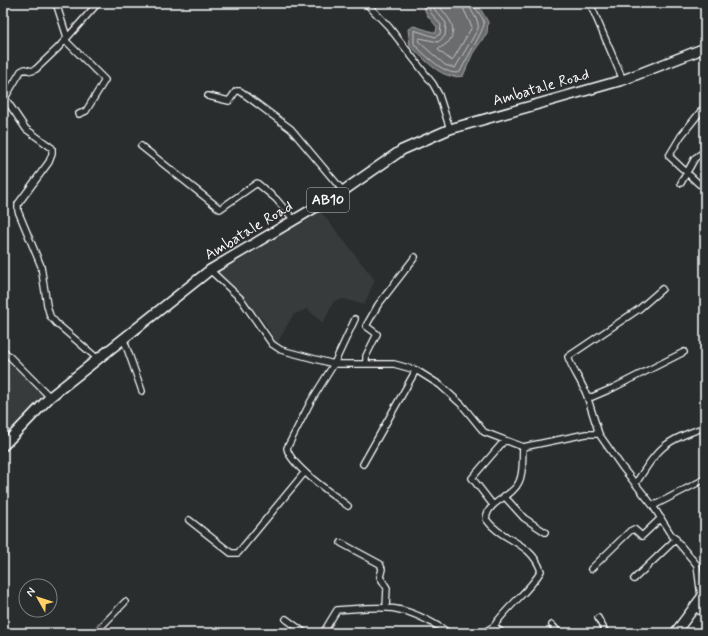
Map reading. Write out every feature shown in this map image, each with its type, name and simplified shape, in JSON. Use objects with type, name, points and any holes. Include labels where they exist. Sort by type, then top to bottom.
[{"type":"main road","name":"Ambatale Road","points":[[3,446],[50,397],[124,340],[210,270],[343,191],[402,150],[450,129],[623,80],[673,59],[705,48]]},
{"type":"main road","points":[[676,633],[703,595]]},
{"type":"street","points":[[56,3],[66,39],[105,80],[86,111],[79,114]]},
{"type":"street","points":[[98,3],[66,39],[36,69],[32,71],[25,69],[22,71],[5,98],[31,135],[52,148],[52,154],[49,162],[18,204],[18,211],[41,266],[50,316],[56,323],[98,359]]},
{"type":"street","points":[[366,3],[389,27],[433,84],[439,95],[450,129]]},
{"type":"street","points":[[590,3],[623,80]]},
{"type":"street","points":[[208,96],[225,102],[229,101],[236,91],[240,91],[269,112],[301,140],[343,191]]},
{"type":"street","points":[[699,184],[669,156],[681,136],[705,106]]},
{"type":"street","points":[[142,146],[220,209],[257,183],[276,199],[294,220]]},
{"type":"street","points":[[682,183],[695,158],[705,151]]},
{"type":"street","points":[[366,364],[366,356],[377,334],[366,326],[378,305],[415,257]]},
{"type":"street","points":[[210,270],[241,298],[276,348],[287,353],[334,364],[394,364],[416,370],[440,385],[462,405],[484,432],[504,441],[523,447],[586,434],[599,434]]},
{"type":"street","points":[[662,289],[639,309],[568,357],[587,396],[599,434],[619,463],[636,483],[676,539],[697,565],[703,595]]},
{"type":"street","points":[[348,506],[305,472],[288,453],[288,442],[334,364],[355,319]]},
{"type":"street","points":[[124,340],[142,391]]},
{"type":"street","points":[[3,350],[50,397]]},
{"type":"street","points":[[587,396],[592,397],[613,388],[684,352]]},
{"type":"street","points":[[363,464],[416,370]]},
{"type":"street","points":[[636,483],[651,460],[665,444],[705,427]]},
{"type":"street","points":[[493,505],[472,478],[504,441]]},
{"type":"street","points":[[483,633],[494,626],[501,616],[536,579],[541,571],[537,561],[526,548],[488,522],[486,516],[493,505],[512,491],[519,482],[522,473],[523,447]]},
{"type":"street","points":[[189,520],[231,553],[238,553],[305,472]]},
{"type":"street","points":[[653,506],[705,478]]},
{"type":"street","points":[[504,496],[524,518],[545,532]]},
{"type":"street","points":[[591,569],[630,531],[634,529],[642,536],[661,518]]},
{"type":"street","points":[[634,579],[676,539]]},
{"type":"street","points":[[341,543],[380,564],[382,569],[380,577],[387,588],[386,608]]},
{"type":"street","points":[[95,633],[125,602]]},
{"type":"street","points":[[695,607],[705,614]]},
{"type":"street","points":[[323,633],[337,610],[386,608],[397,609],[419,617],[437,625],[449,633]]},
{"type":"street","points":[[598,618],[606,633]]},
{"type":"street","points":[[286,619],[305,633]]},
{"type":"street","points":[[552,625],[559,633]]},
{"type":"street","points":[[494,626],[502,633]]},
{"type":"shaded area","points":[[318,208],[375,280],[364,305],[344,299],[334,301],[323,323],[307,309],[293,315],[277,344],[265,323],[241,294],[226,283],[214,271]]},
{"type":"shaded area","points":[[3,354],[47,396],[3,439]]},
{"type":"water","points":[[422,3],[477,3],[488,22],[487,33],[473,53],[463,76],[455,77],[441,72],[428,63],[410,46],[408,29],[414,26],[436,33],[437,27],[427,15]]}]
